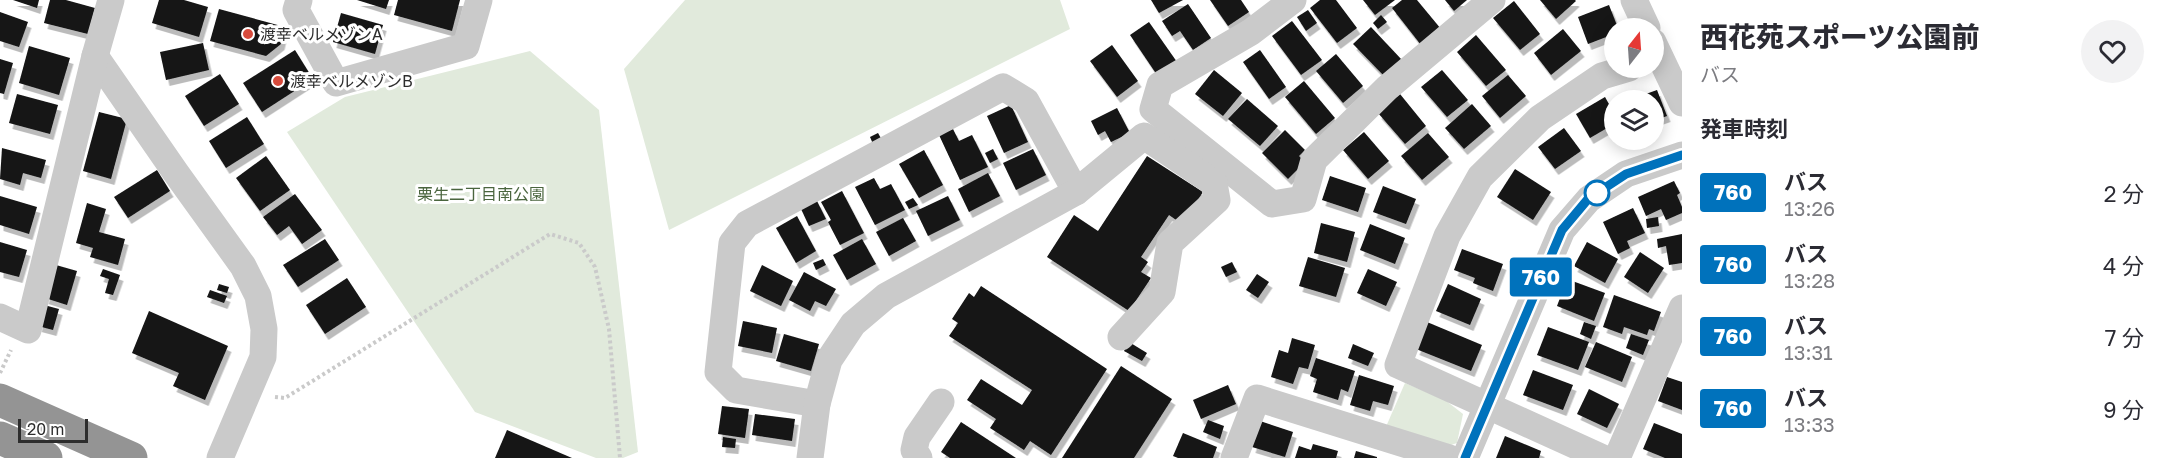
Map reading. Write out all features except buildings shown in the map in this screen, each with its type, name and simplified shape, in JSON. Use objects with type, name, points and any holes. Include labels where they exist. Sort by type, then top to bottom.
[{"type":"highway","points":[[0,400],[131,458]]},
{"type":"highway","points":[[0,438],[46,458]]},
{"type":"street","points":[[0,317],[28,330],[95,56],[111,0]]},
{"type":"street","points":[[298,0],[296,10],[336,83],[466,46],[479,0]]},
{"type":"street","points":[[1293,0],[1251,32],[1160,85],[1153,108],[1272,204],[1303,199],[1314,160],[1387,88],[1492,0]]},
{"type":"street","points":[[1634,0],[1642,18]]},
{"type":"street","points":[[95,56],[243,266],[258,296],[264,329],[263,357],[220,458]]},
{"type":"street","points":[[1664,70],[1682,103]]},
{"type":"street","points":[[1603,458],[1398,365],[1448,236],[1480,177],[1540,118],[1604,75]]},
{"type":"street","points":[[817,404],[736,390],[718,372],[732,243],[747,224],[1003,87],[1026,101],[1076,192]]},
{"type":"street","points":[[810,458],[817,404],[829,360],[853,324],[886,296],[1076,192],[1144,136],[1214,183],[1217,200],[1170,243],[1162,292],[1122,337]]},
{"type":"street","points":[[1465,458],[1562,230],[1588,199],[1626,174],[1682,155]]},
{"type":"street","points":[[1617,458],[1682,308]]},
{"type":"street","points":[[1234,458],[1257,398],[1449,458]]},
{"type":"street","points":[[919,458],[914,450],[917,437],[941,402]]},
{"type":"path","points":[[275,397],[285,398],[550,234],[579,243],[595,267],[609,329],[620,458]]},
{"type":"green space","points":[[685,0],[1060,0],[1070,29],[669,230],[624,69]]},
{"type":"green space","name":"栗生二丁目南公園","points":[[530,51],[599,110],[638,452],[623,458],[596,458],[475,412],[287,132],[345,97]]},
{"type":"green space","points":[[1405,383],[1445,400],[1463,414],[1457,443],[1442,448],[1385,429]]},
{"type":"bus line","name":"760","points":[[1465,458],[1562,230],[1588,199],[1626,174],[1682,155]]},
{"type":"place","name":"渡幸ベルメゾンA","points":[[248,34]]},
{"type":"place","name":"渡幸ベルメゾンB","points":[[278,81]]}]
